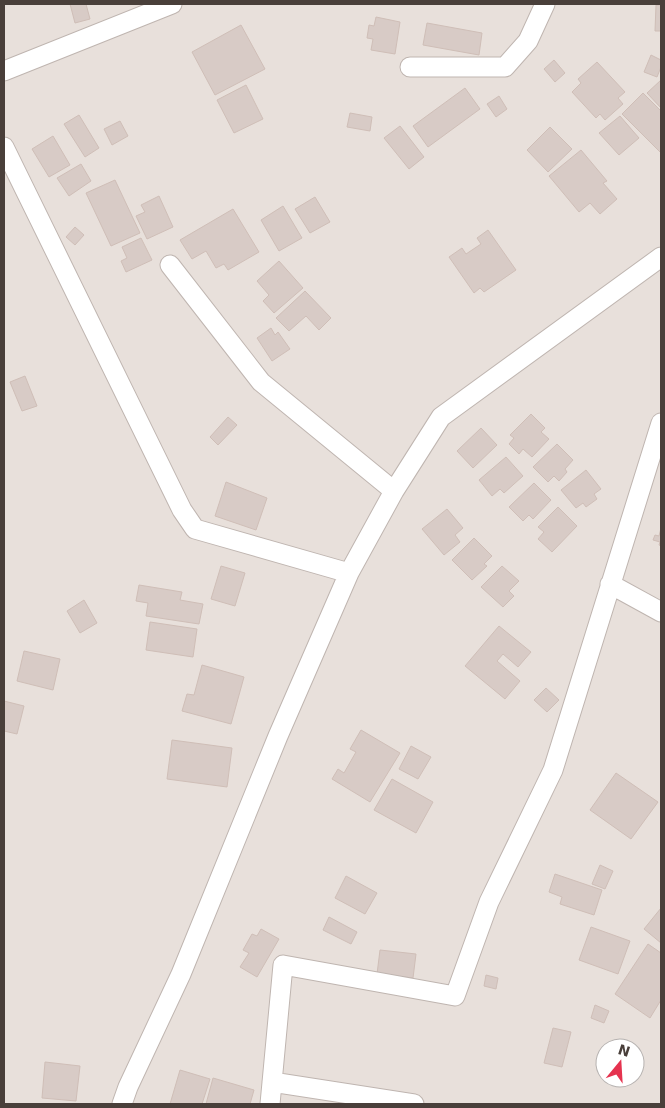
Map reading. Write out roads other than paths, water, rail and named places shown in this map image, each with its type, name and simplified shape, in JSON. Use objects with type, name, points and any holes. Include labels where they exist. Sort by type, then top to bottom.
[{"type":"street","points":[[4,71],[172,4]]},
{"type":"street","points":[[410,67],[505,67],[528,41],[545,4]]},
{"type":"street","points":[[4,147],[182,510],[195,529],[349,573]]},
{"type":"street","points":[[122,1104],[128,1087],[181,974],[278,736],[349,573],[394,491],[441,417],[661,257]]},
{"type":"street","points":[[170,265],[261,382],[394,491]]},
{"type":"street","points":[[270,1104],[282,965],[455,996],[489,902],[553,770],[661,423]]},
{"type":"street","points":[[610,584],[661,612]]},
{"type":"street","points":[[272,1082],[414,1104]]}]
